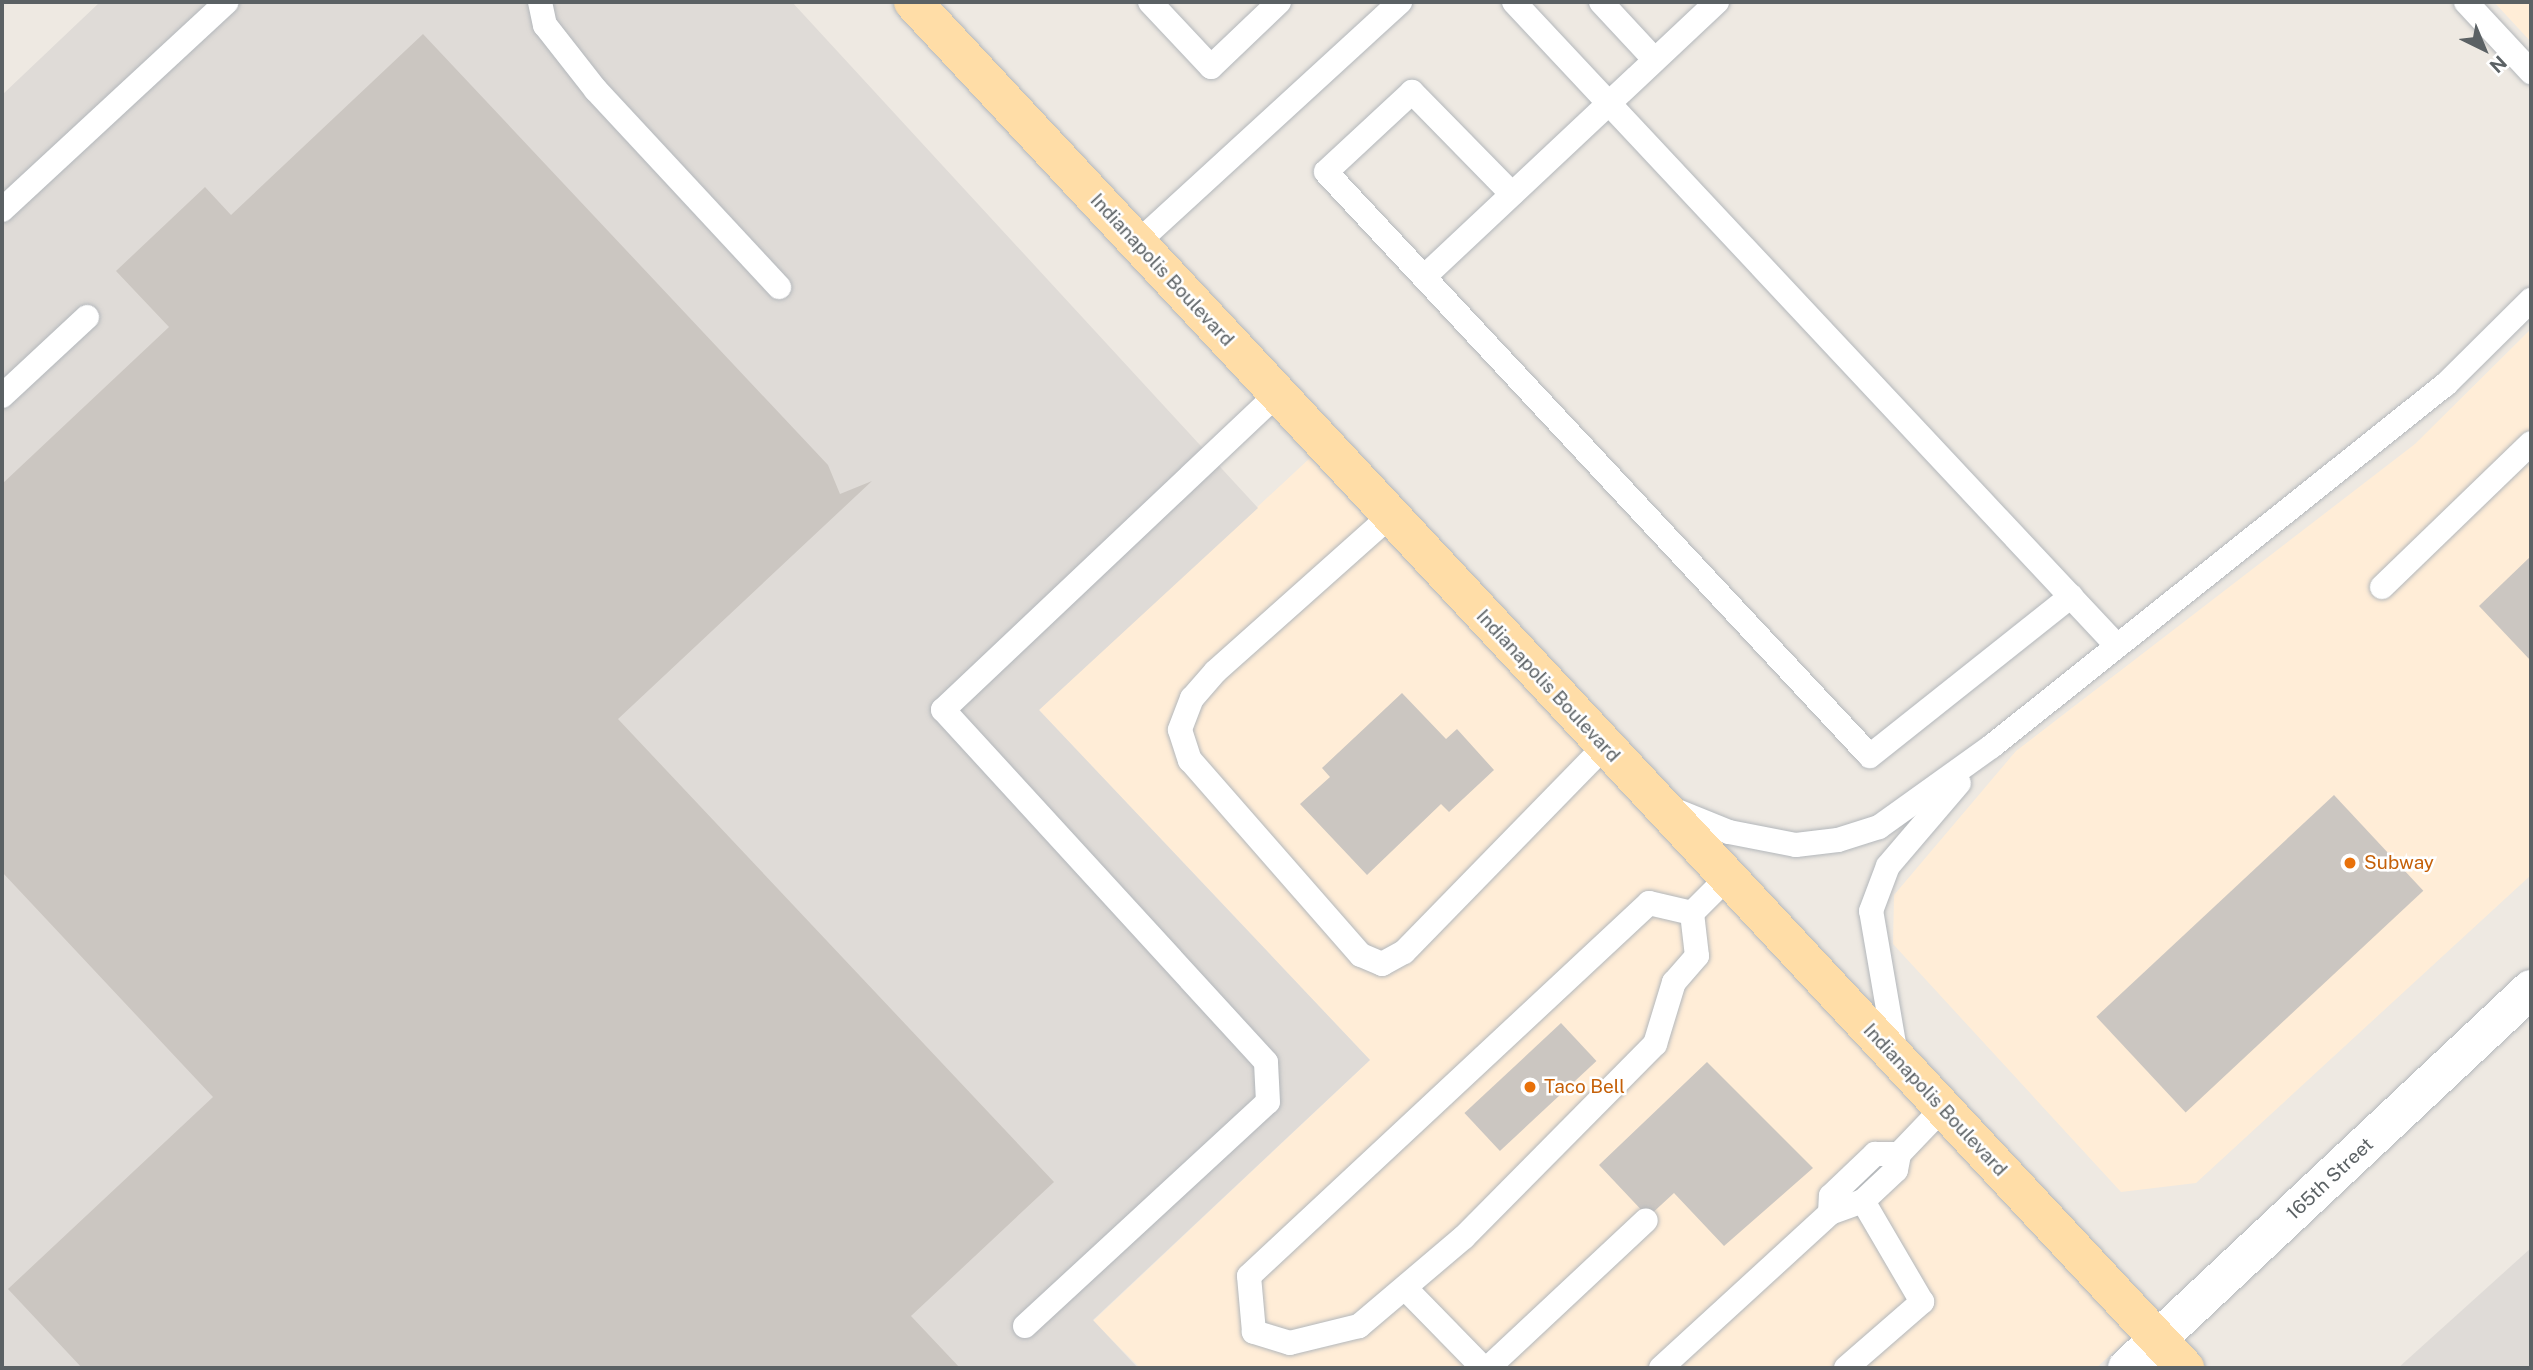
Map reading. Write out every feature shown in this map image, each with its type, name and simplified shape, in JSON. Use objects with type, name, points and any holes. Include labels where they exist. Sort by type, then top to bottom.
[{"type":"main road","name":"Indianapolis Boulevard","points":[[913,2],[1726,879],[2185,1368]]},
{"type":"main road","name":"165th Street","points":[[2127,1368],[2531,989]]},
{"type":"lane","points":[[2,210],[227,2]]},
{"type":"lane","points":[[540,2],[545,25],[596,90],[779,287]]},
{"type":"lane","points":[[1150,2],[1211,67],[1279,2]]},
{"type":"lane","points":[[1137,243],[1400,2]]},
{"type":"lane","points":[[1514,2],[2117,646]]},
{"type":"lane","points":[[1601,2],[1654,59]]},
{"type":"lane","points":[[1424,277],[1607,102],[1717,2]]},
{"type":"lane","points":[[2466,2],[2531,72]]},
{"type":"lane","points":[[1512,194],[1412,92],[1326,172],[1870,756],[2071,596]]},
{"type":"lane","points":[[1657,803],[1729,832],[1796,845],[1838,841],[1879,827],[1992,746],[2446,384],[2531,300]]},
{"type":"lane","points":[[2,396],[87,317]]},
{"type":"lane","points":[[1025,1326],[1268,1102],[1266,1062],[943,710],[1277,394]]},
{"type":"lane","points":[[2382,587],[2531,443]]},
{"type":"lane","points":[[1390,516],[1215,672],[1192,698],[1180,730],[1190,760],[1361,955],[1382,964],[1404,952],[1604,747]]},
{"type":"lane","points":[[1896,1059],[1871,911],[1888,866],[1992,746]]},
{"type":"lane","points":[[1692,913],[1726,879]]},
{"type":"lane","points":[[1650,903],[1692,913],[1697,956],[1674,982],[1655,1044],[1406,1289],[1359,1326],[1290,1343],[1254,1332],[1249,1276],[1616,931],[1650,903]]},
{"type":"lane","points":[[1661,1368],[1830,1213],[1863,1201],[1896,1170],[1899,1154],[1943,1108]]},
{"type":"lane","points":[[1830,1213],[1831,1196],[1875,1154],[1899,1154]]},
{"type":"lane","points":[[1846,1368],[1922,1302],[1863,1201]]},
{"type":"lane","points":[[1406,1289],[1485,1368],[1646,1220]]},
{"type":"shaded area","points":[[100,2],[792,2],[1258,508],[1039,710],[1370,1060],[1093,1320],[1138,1368],[6,1368],[2,1364],[2,95]]},
{"type":"shaded area","points":[[2494,2],[2531,2],[2531,42]]},
{"type":"shaded area","points":[[2531,329],[2531,875],[2196,1183],[2121,1192],[1893,944],[1894,895],[2016,751],[2415,444]]},
{"type":"shaded area","points":[[1310,458],[2132,1336],[2096,1368],[1140,1368],[1093,1321],[1370,1060],[1039,710]]},
{"type":"shaded area","points":[[2531,1248],[2531,1368],[2398,1368]]},
{"type":"building","points":[[423,34],[828,465],[840,494],[872,481],[618,719],[1054,1182],[911,1316],[960,1368],[82,1368],[8,1289],[213,1097],[2,872],[2,484],[169,327],[116,271],[205,187],[231,215]]},
{"type":"building","points":[[2531,556],[2531,661],[2479,606]]},
{"type":"building","points":[[1402,693],[1446,739],[1457,729],[1494,770],[1449,812],[1441,804],[1367,875],[1300,804],[1330,777],[1322,768]]},
{"type":"building","points":[[2334,795],[2423,891],[2186,1112],[2096,1017]]},
{"type":"building","name":"Taco Bell","points":[[1561,1023],[1596,1061],[1500,1151],[1464,1113]]},
{"type":"building","points":[[1707,1062],[1813,1168],[1724,1246],[1674,1193],[1648,1217],[1599,1165]]},
{"type":"place","name":"Subway","points":[[2350,863]]},
{"type":"place","name":"Taco Bell","points":[[1530,1087]]}]
